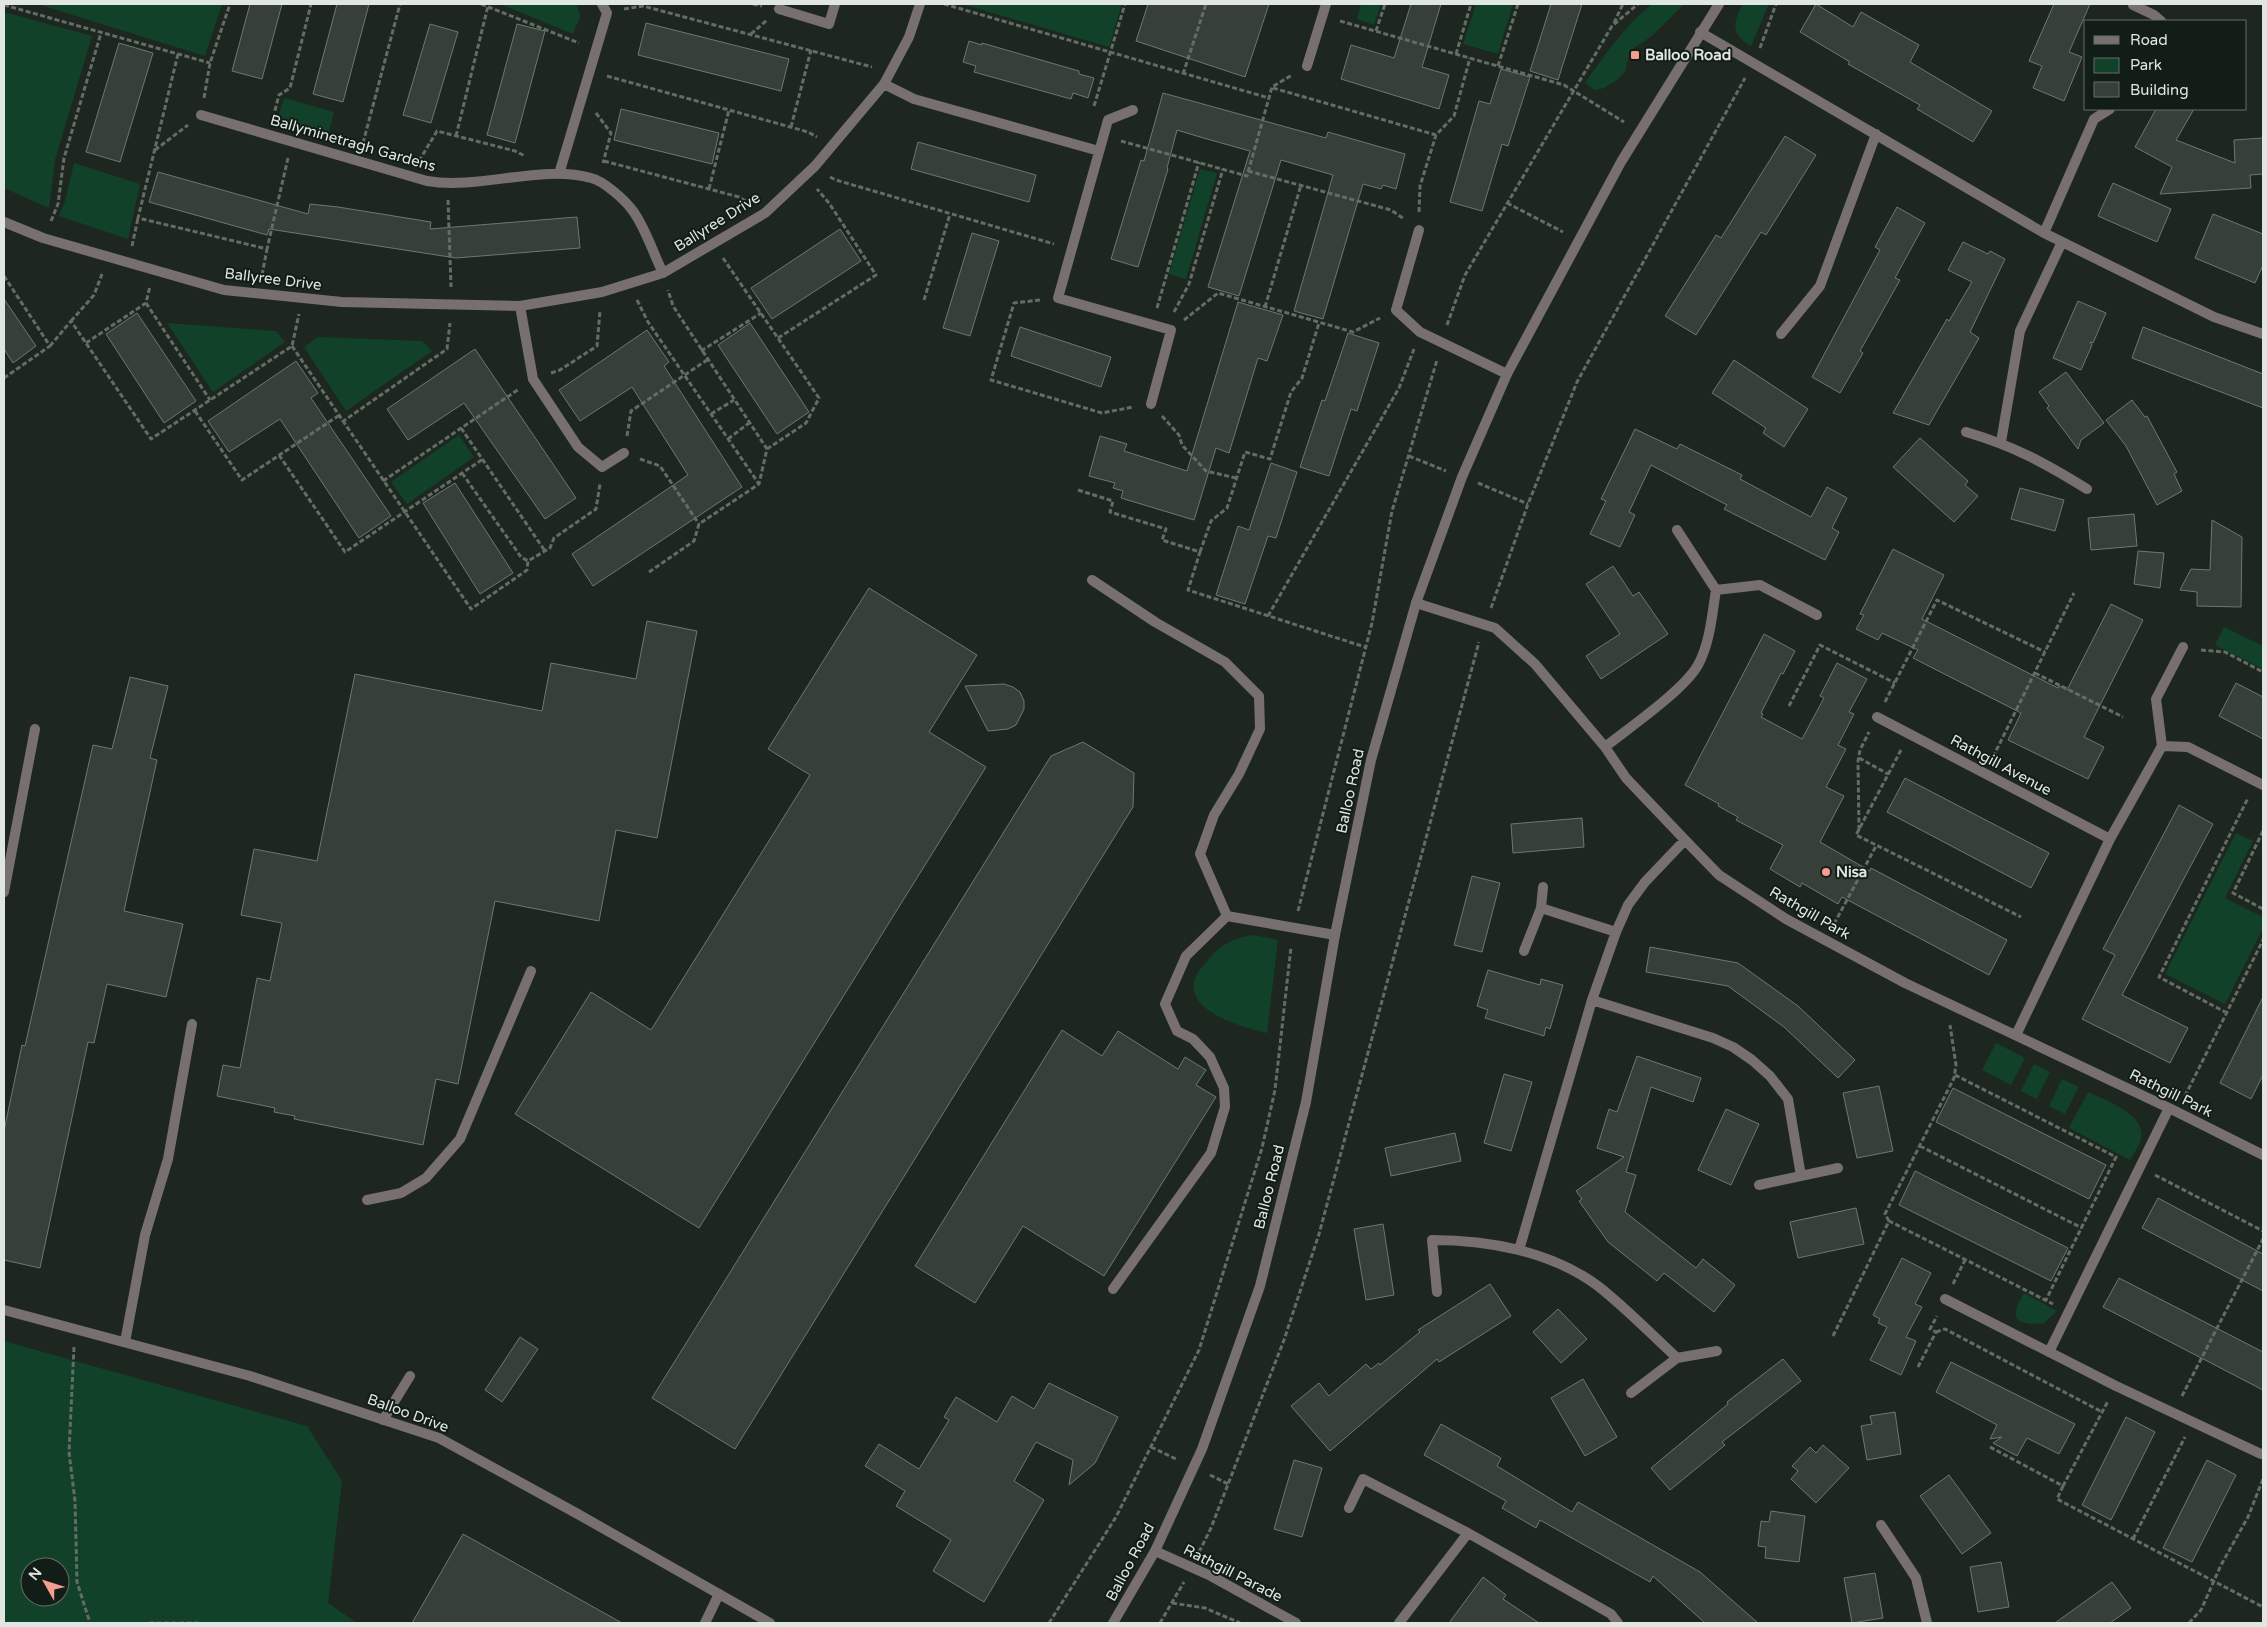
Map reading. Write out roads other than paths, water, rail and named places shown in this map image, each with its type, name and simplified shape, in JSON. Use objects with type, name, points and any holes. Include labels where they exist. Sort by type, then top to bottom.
[{"type":"street","points":[[779,9],[828,24],[835,4]]},
{"type":"street","name":"Ballyree Drive","points":[[4,222],[44,238],[224,290],[258,294],[342,302],[520,306],[602,292],[663,273],[765,213],[815,166],[884,84],[909,37],[920,4]]},
{"type":"street","points":[[1306,66],[1326,4]]},
{"type":"street","name":"Balloo Road","points":[[1113,1623],[1155,1551],[1202,1449],[1260,1286],[1306,1102],[1335,935],[1371,760],[1416,603],[1462,477],[1508,374],[1579,240],[1640,132],[1719,4]]},
{"type":"street","points":[[2133,6],[2154,15],[2160,20]]},
{"type":"street","points":[[559,174],[596,50],[604,8]]},
{"type":"street","points":[[1700,32],[2044,233],[2214,317],[2263,334]]},
{"type":"street","points":[[884,84],[914,99],[1099,151]]},
{"type":"street","points":[[1133,110],[1108,120],[1058,298],[1168,329],[1151,404]]},
{"type":"street","points":[[2044,233],[2094,119],[2108,110]]},
{"type":"street","name":"Ballyminetragh Gardens","points":[[201,115],[410,176],[447,184],[559,174],[593,178],[621,197],[634,211],[663,273]]},
{"type":"street","points":[[1782,334],[1820,286],[1876,134]]},
{"type":"street","points":[[1419,230],[1396,310],[1420,332],[1508,374]]},
{"type":"street","points":[[2001,442],[2020,331],[2062,242]]},
{"type":"street","points":[[520,306],[533,380],[578,447],[602,467],[624,453]]},
{"type":"street","points":[[1966,432],[2001,442],[2043,462],[2087,489]]},
{"type":"street","points":[[1605,748],[1679,687],[1697,666],[1708,640],[1716,590],[1677,530]]},
{"type":"street","points":[[1092,580],[1155,622],[1225,662],[1259,696],[1260,729],[1239,774],[1214,815],[1200,854],[1227,916]]},
{"type":"street","points":[[1716,590],[1760,584],[1817,615]]},
{"type":"street","name":"Rathgill Park","points":[[1416,603],[1495,628],[1535,664],[1605,748],[1626,778],[1719,875],[1786,920],[1946,1002],[2263,1155]]},
{"type":"street","points":[[2016,1035],[2110,839],[2162,746],[2156,699],[2182,647]]},
{"type":"street","name":"Rathgill Avenue","points":[[1877,717],[2110,839]]},
{"type":"street","points":[[4,892],[35,729]]},
{"type":"street","points":[[2162,746],[2188,747],[2260,783]]},
{"type":"street","points":[[1519,1250],[1592,1000],[1616,932],[1628,906],[1645,882],[1685,840]]},
{"type":"street","points":[[1524,951],[1541,908],[1544,887]]},
{"type":"street","points":[[1541,908],[1616,932]]},
{"type":"street","points":[[1227,916],[1335,935]]},
{"type":"street","points":[[1113,1289],[1211,1153],[1225,1107],[1224,1088],[1210,1057],[1193,1039],[1177,1030],[1165,1004],[1186,956],[1227,916]]},
{"type":"street","points":[[367,1200],[401,1193],[426,1178],[460,1139],[531,971]]},
{"type":"street","points":[[1592,1000],[1713,1038],[1733,1047],[1752,1060],[1770,1076],[1788,1099],[1801,1176]]},
{"type":"street","points":[[125,1342],[145,1235],[168,1159],[192,1024]]},
{"type":"street","points":[[2049,1352],[2140,1167],[2173,1110]]},
{"type":"street","points":[[1759,1185],[1838,1168]]},
{"type":"street","points":[[1437,1292],[1432,1240],[1466,1240],[1519,1250],[1556,1263],[1597,1286],[1677,1358]]},
{"type":"street","points":[[1945,1299],[2116,1386],[2261,1454]]},
{"type":"street","name":"Balloo Drive","points":[[4,1310],[250,1376],[439,1438],[770,1623]]},
{"type":"street","points":[[1631,1393],[1677,1358],[1717,1351]]},
{"type":"street","points":[[383,1420],[410,1376]]},
{"type":"street","points":[[1349,1508],[1363,1479],[1468,1534],[1611,1614],[1618,1623]]},
{"type":"street","points":[[1881,1525],[1916,1578],[1926,1623]]},
{"type":"street","points":[[1399,1623],[1468,1534]]},
{"type":"street","name":"Rathgill Parade","points":[[1155,1551],[1211,1576],[1296,1623]]},
{"type":"street","points":[[705,1623],[719,1594]]},
{"type":"place","name":"Balloo Road","points":[[1635,55]]},
{"type":"place","name":"Nisa","points":[[1826,872]]}]
